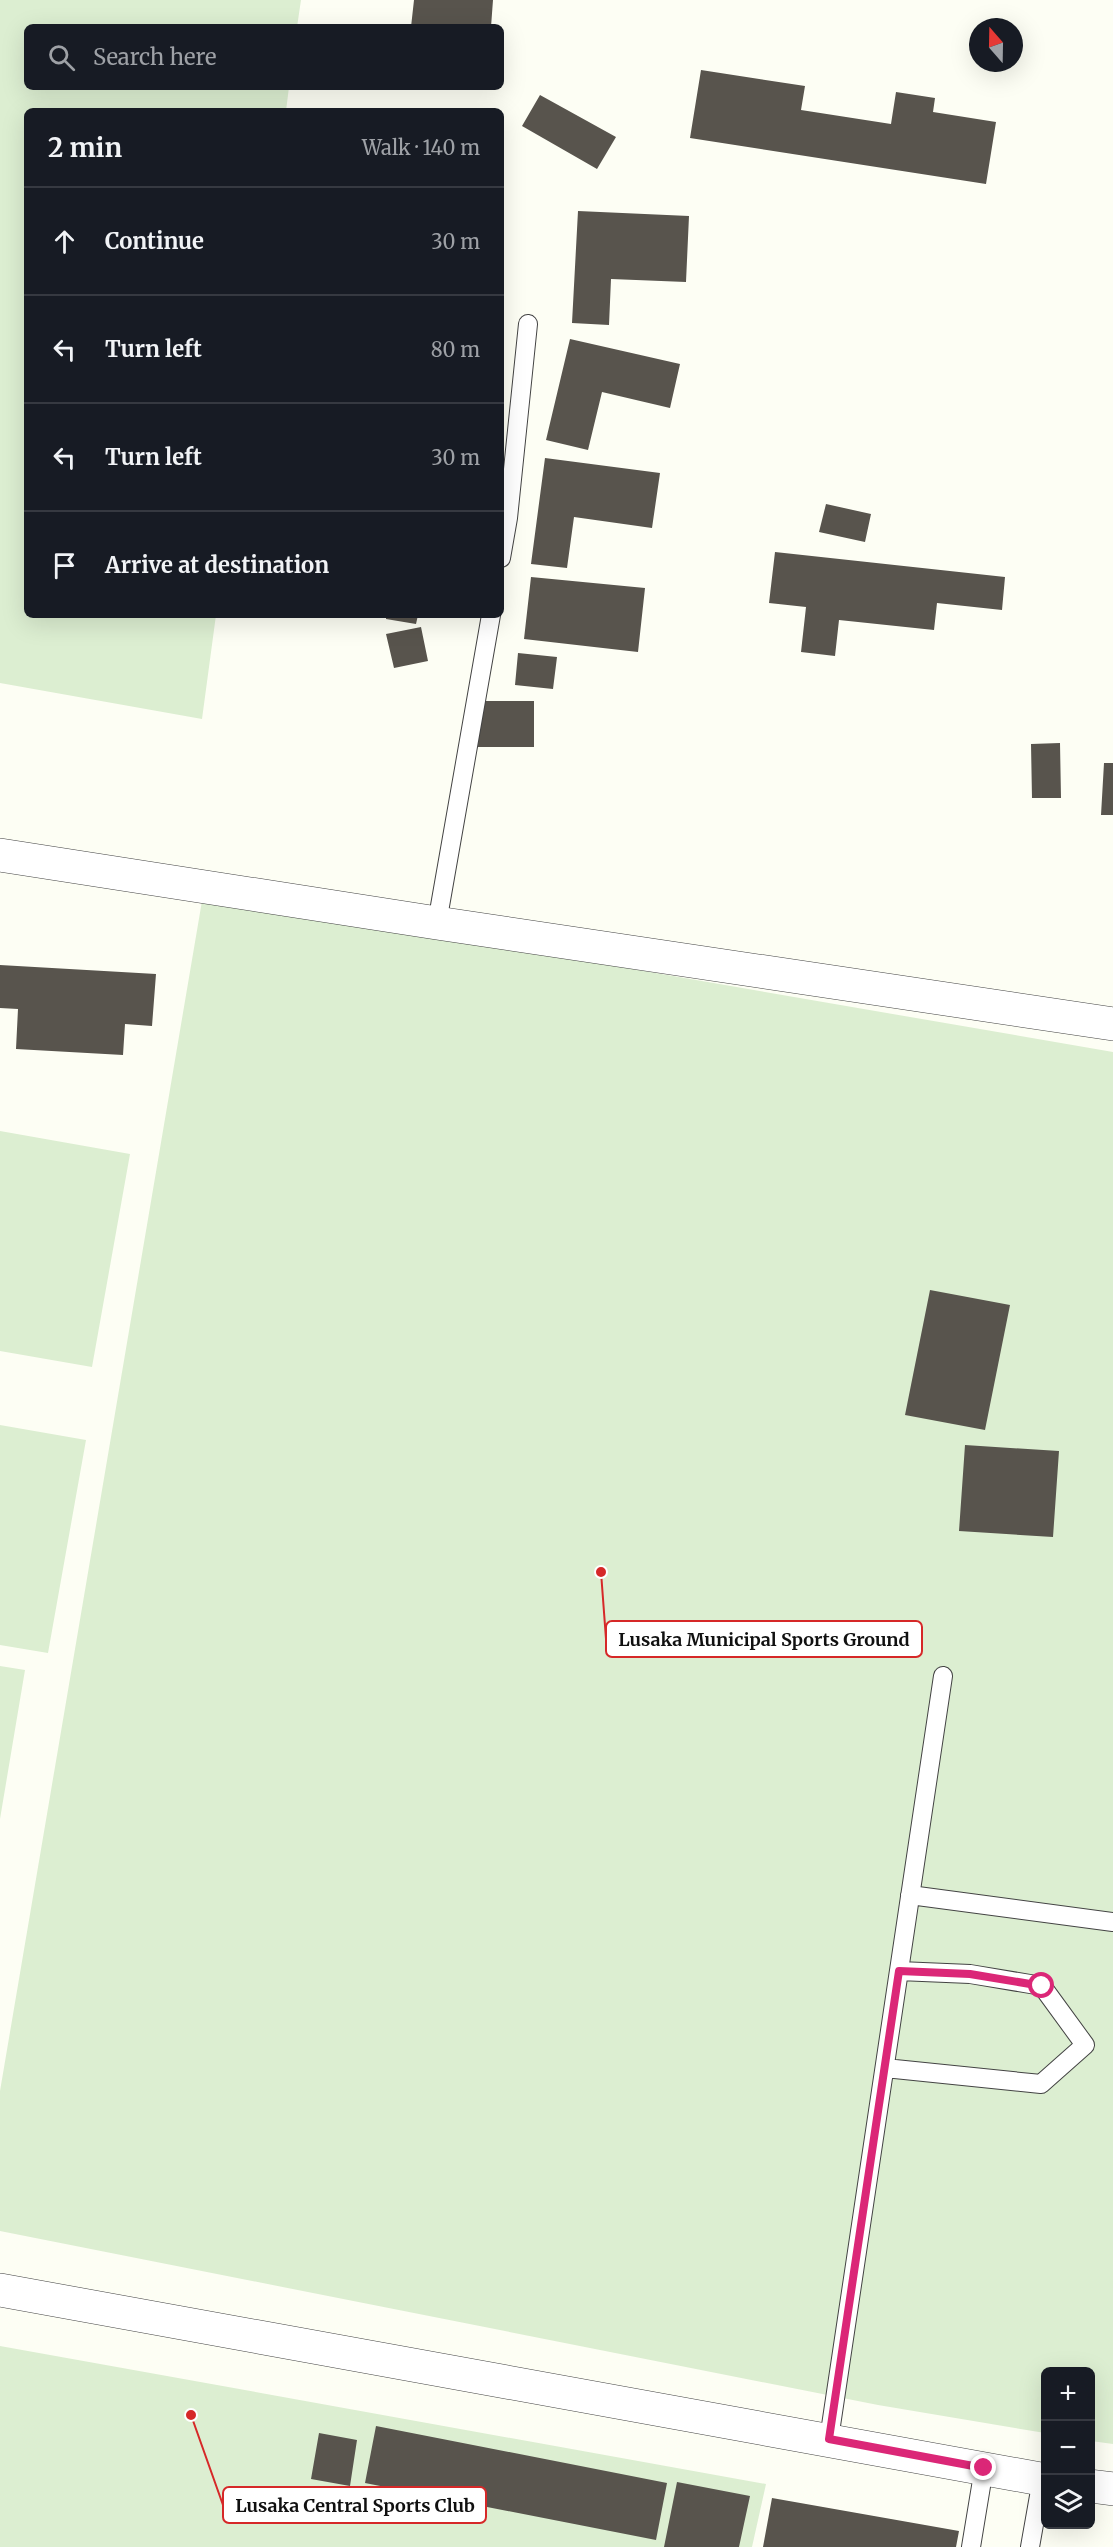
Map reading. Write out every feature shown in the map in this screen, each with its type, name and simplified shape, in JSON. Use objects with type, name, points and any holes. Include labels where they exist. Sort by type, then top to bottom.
[{"type":"street","points":[[0,855],[1113,1024]]},
{"type":"street","points":[[0,2290],[1041,2478]]},
{"type":"street","points":[[1095,2487],[1113,2489]]},
{"type":"lane","points":[[504,541],[528,324]]},
{"type":"lane","points":[[437,923],[490,618]]},
{"type":"lane","points":[[829,2439],[943,1676]]},
{"type":"lane","points":[[910,1895],[1113,1922]]},
{"type":"lane","points":[[885,2067],[1041,2084],[1085,2045],[1042,1986],[970,1974],[899,1971]]},
{"type":"lane","points":[[971,2547],[984,2468]]},
{"type":"lane","points":[[1030,2547],[1041,2494]]},
{"type":"green space","points":[[0,0],[301,0],[297,24],[24,24],[24,90],[289,90],[286,108],[24,108],[24,618],[216,618],[202,719],[0,683]]},
{"type":"green space","points":[[203,895],[1113,1052],[1113,2444],[1095,2442],[1095,2367],[1041,2367],[1041,2432],[878,2405],[0,2231],[0,2091]]},
{"type":"green space","points":[[0,1131],[130,1154],[92,1367],[0,1351]]},
{"type":"green space","points":[[0,1425],[86,1440],[48,1653],[0,1645]]},
{"type":"green space","points":[[0,1666],[25,1670],[0,1819]]},
{"type":"green space","points":[[0,2346],[766,2484],[752,2547],[0,2547]]},
{"type":"building","points":[[414,0],[493,0],[491,24],[411,24]]},
{"type":"building","points":[[701,70],[805,86],[801,110],[891,124],[896,92],[935,98],[933,112],[996,122],[986,184],[690,138]]},
{"type":"building","points":[[540,95],[616,137],[597,169],[522,126]]},
{"type":"building","points":[[578,211],[689,216],[686,282],[611,279],[609,325],[572,323]]},
{"type":"building","points":[[570,339],[680,364],[670,408],[602,392],[588,450],[546,440]]},
{"type":"building","points":[[545,458],[660,473],[652,528],[574,517],[567,568],[531,564]]},
{"type":"building","points":[[826,504],[871,514],[865,542],[819,532]]},
{"type":"building","points":[[775,552],[1005,577],[1002,610],[937,603],[934,630],[839,620],[835,656],[801,652],[806,607],[769,603]]},
{"type":"building","points":[[531,577],[645,588],[638,652],[524,639]]},
{"type":"building","points":[[386,618],[417,618],[416,624]]},
{"type":"building","points":[[421,627],[428,661],[394,668],[386,634]]},
{"type":"building","points":[[518,653],[557,657],[553,689],[515,685]]},
{"type":"building","points":[[479,701],[534,701],[534,747],[478,747]]},
{"type":"building","points":[[1060,743],[1061,798],[1032,798],[1031,744]]},
{"type":"building","points":[[1104,763],[1113,763],[1113,815],[1101,815]]},
{"type":"building","points":[[0,965],[156,974],[152,1026],[125,1024],[123,1055],[16,1049],[18,1009],[0,1008]]},
{"type":"building","points":[[930,1290],[1010,1305],[985,1430],[905,1415]]},
{"type":"building","points":[[965,1445],[1059,1451],[1053,1537],[959,1531]]},
{"type":"building","points":[[376,2426],[667,2483],[656,2540],[365,2483]]},
{"type":"building","points":[[319,2433],[357,2440],[350,2486],[311,2479]]},
{"type":"building","points":[[677,2482],[750,2496],[739,2547],[664,2547]]},
{"type":"building","points":[[772,2498],[959,2531],[956,2547],[763,2547]]},
{"type":"place","name":"Lusaka Municipal Sports Ground","points":[[601,1572]]},
{"type":"place","name":"Lusaka Central Sports Club","points":[[191,2415]]},
{"type":"route","points":[[984,2468],[829,2439],[899,1971],[970,1974],[1042,1986]]}]
